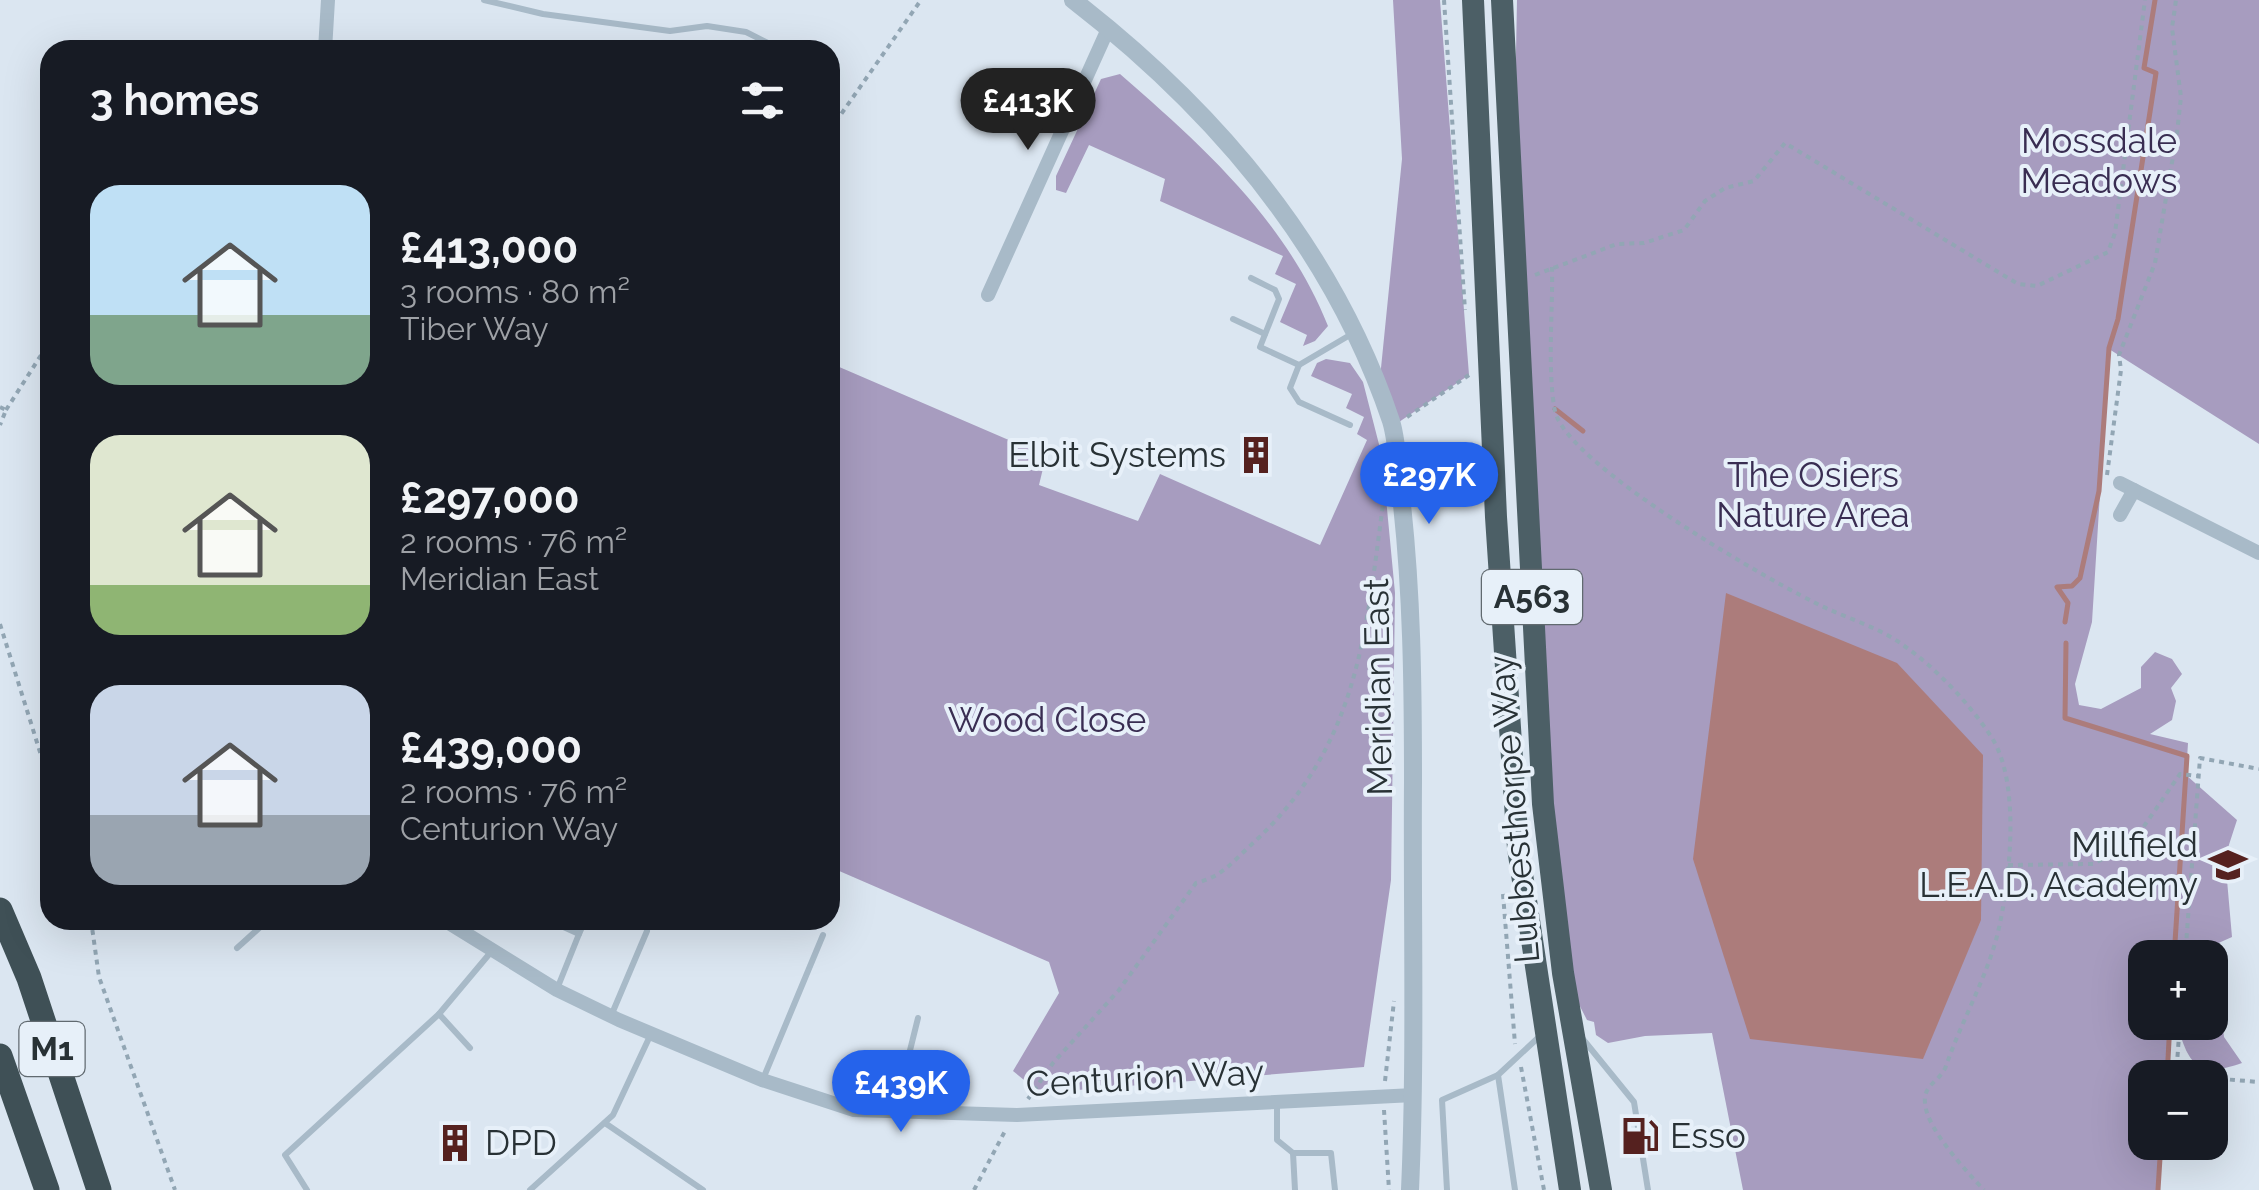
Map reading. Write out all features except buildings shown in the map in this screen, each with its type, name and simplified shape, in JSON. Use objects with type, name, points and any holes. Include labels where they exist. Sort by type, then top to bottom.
[{"type":"highway","points":[[1458,0],[1484,218]]},
{"type":"highway","name":"Lubbesthorpe Way","points":[[1474,0],[1496,517],[1518,848],[1570,1190]]},
{"type":"highway","name":"Lubbesthorpe Way","points":[[1502,0],[1543,804],[1572,1025],[1600,1190]]},
{"type":"highway","points":[[1514,209],[1517,0]]},
{"type":"highway","name":"M1","points":[[0,910],[29,978],[99,1190]]},
{"type":"highway","name":"M1","points":[[0,1056],[48,1190]]},
{"type":"street","points":[[326,40],[328,0]]},
{"type":"street","name":"Meridian East","points":[[1073,0],[1182,93],[1242,158],[1310,247],[1356,332],[1393,426],[1409,562],[1413,670],[1414,1095],[1410,1190]]},
{"type":"street","points":[[988,295],[1108,29]]},
{"type":"street","points":[[2120,482],[2259,554]]},
{"type":"street","points":[[2120,515],[2134,490]]},
{"type":"street","name":"Centurion Way","points":[[459,930],[557,990],[611,1016],[762,1080],[854,1110],[1017,1116],[1414,1095]]},
{"type":"lane","points":[[484,0],[544,14],[670,32],[707,26],[746,32],[762,40]]},
{"type":"lane","points":[[1251,278],[1275,290],[1280,299],[1260,347],[1299,365]]},
{"type":"lane","points":[[1232,319],[1265,334]]},
{"type":"lane","points":[[1350,425],[1298,402],[1290,388],[1299,365],[1356,332]]},
{"type":"lane","points":[[236,948],[257,930]]},
{"type":"lane","points":[[571,930],[580,934]]},
{"type":"lane","points":[[557,990],[581,930]]},
{"type":"lane","points":[[611,1016],[646,931]]},
{"type":"lane","points":[[762,1080],[823,934]]},
{"type":"lane","points":[[307,1190],[285,1156],[439,1014],[491,952]]},
{"type":"lane","points":[[439,1014],[470,1048]]},
{"type":"lane","points":[[895,1112],[918,1018]]},
{"type":"lane","points":[[1572,1025],[1634,1102],[1648,1190]]},
{"type":"lane","points":[[1447,1190],[1442,1100],[1498,1075],[1544,1032]]},
{"type":"lane","points":[[530,1190],[614,1116],[651,1034]]},
{"type":"lane","points":[[1498,1075],[1515,1190]]},
{"type":"lane","points":[[1277,1101],[1278,1140],[1293,1153],[1331,1153],[1335,1190]]},
{"type":"lane","points":[[605,1122],[703,1190]]},
{"type":"lane","points":[[1293,1153],[1295,1190]]},
{"type":"path","points":[[840,116],[921,0]]},
{"type":"path","points":[[1444,0],[1462,258]]},
{"type":"path","points":[[1517,277],[1616,244],[1644,242],[1684,230],[1705,201],[1725,188],[1754,180],[1785,143],[2018,284],[2037,286],[2108,252],[2115,233],[2145,0]]},
{"type":"path","points":[[2120,482],[2106,474],[2121,370],[2118,355],[2156,262],[2181,97],[2172,28],[2176,0]]},
{"type":"path","points":[[1552,267],[1555,415],[1598,468],[1748,565],[1903,644],[1951,688],[1992,739],[2006,772],[2008,865],[1998,934],[1956,1031],[1944,1072],[1929,1084],[1924,1104],[1939,1136],[1984,1190]]},
{"type":"path","points":[[0,425],[3,408],[40,356]]},
{"type":"path","points":[[1393,426],[1469,375]]},
{"type":"path","points":[[974,1190],[996,1143],[1052,1062],[1119,990],[1196,882],[1220,877],[1274,824],[1342,718],[1369,622],[1371,572],[1384,496]]},
{"type":"path","points":[[0,624],[40,752]]},
{"type":"path","points":[[2186,940],[2200,758],[2259,769]]},
{"type":"path","points":[[2008,865],[2092,864],[2132,845],[2180,774],[2199,776]]},
{"type":"path","points":[[92,930],[99,977],[176,1190]]},
{"type":"path","points":[[2228,1079],[2259,1082]]},
{"type":"green space","points":[[1393,0],[1440,0],[1469,375],[1393,426],[1379,388],[1402,159]]},
{"type":"green space","name":"The Osiers Nature Area","points":[[1517,0],[2259,0],[2259,444],[2109,349],[2092,622],[2075,684],[2079,705],[2101,709],[2141,688],[2141,667],[2155,652],[2172,659],[2182,674],[2171,688],[2176,701],[2172,720],[2150,734],[2188,743],[2186,775],[2237,820],[2225,857],[2232,937],[2128,940],[2128,1040],[2168,1040],[2166,1060],[2128,1060],[2128,1160],[2160,1160],[2157,1190],[1743,1190],[1712,1033],[1645,1036],[1608,1043],[1596,1035],[1594,1022],[1587,1020],[1563,973],[1513,209]]},
{"type":"green space","points":[[1120,74],[1212,158],[1266,219],[1290,253],[1328,326],[1315,341],[1303,346],[1307,335],[1280,322],[1296,284],[1275,274],[1283,256],[1160,201],[1165,179],[1089,145],[1066,193],[1056,190],[1056,176],[1101,79]]},
{"type":"green space","name":"Wood Close","points":[[1326,359],[1350,363],[1363,382],[1382,456],[1395,593],[1391,880],[1364,1067],[1040,1093],[1013,1071],[1059,993],[1049,962],[840,871],[840,367],[1046,456],[1039,485],[1138,521],[1160,474],[1320,545],[1367,440],[1357,434],[1364,417],[1346,408],[1352,394],[1311,376],[1317,363]]},
{"type":"green space","name":"The Osiers Nature Area","points":[[2182,1040],[2226,1040],[2242,1063],[2228,1068],[2228,1060],[2193,1060]]},
{"type":"shaded area","points":[[1726,593],[1897,663],[1983,755],[1981,920],[1923,1059],[1750,1039],[1693,859]]},
{"type":"waterway","points":[[2065,622],[2068,603],[2057,587],[2072,586],[2080,578],[2099,491],[2109,348],[2118,319],[2156,73],[2144,68],[2155,0]]},
{"type":"waterway","points":[[1555,409],[1583,431]]},
{"type":"waterway","points":[[2066,643],[2065,718],[2187,756],[2175,940]]},
{"type":"waterway","points":[[2168,1060],[2169,1040]]},
{"type":"waterway","points":[[2158,1190],[2160,1160]]},
{"type":"place","name":"Elbit Systems","points":[[1256,455]]},
{"type":"place","name":"Millfield L.E.A.D. Academy","points":[[2228,865]]},
{"type":"place","name":"Esso","points":[[1640,1136]]},
{"type":"place","name":"DPD","points":[[455,1143]]},
{"type":"park label","name":"Mossdale Meadows","points":[[2099,161]]}]
